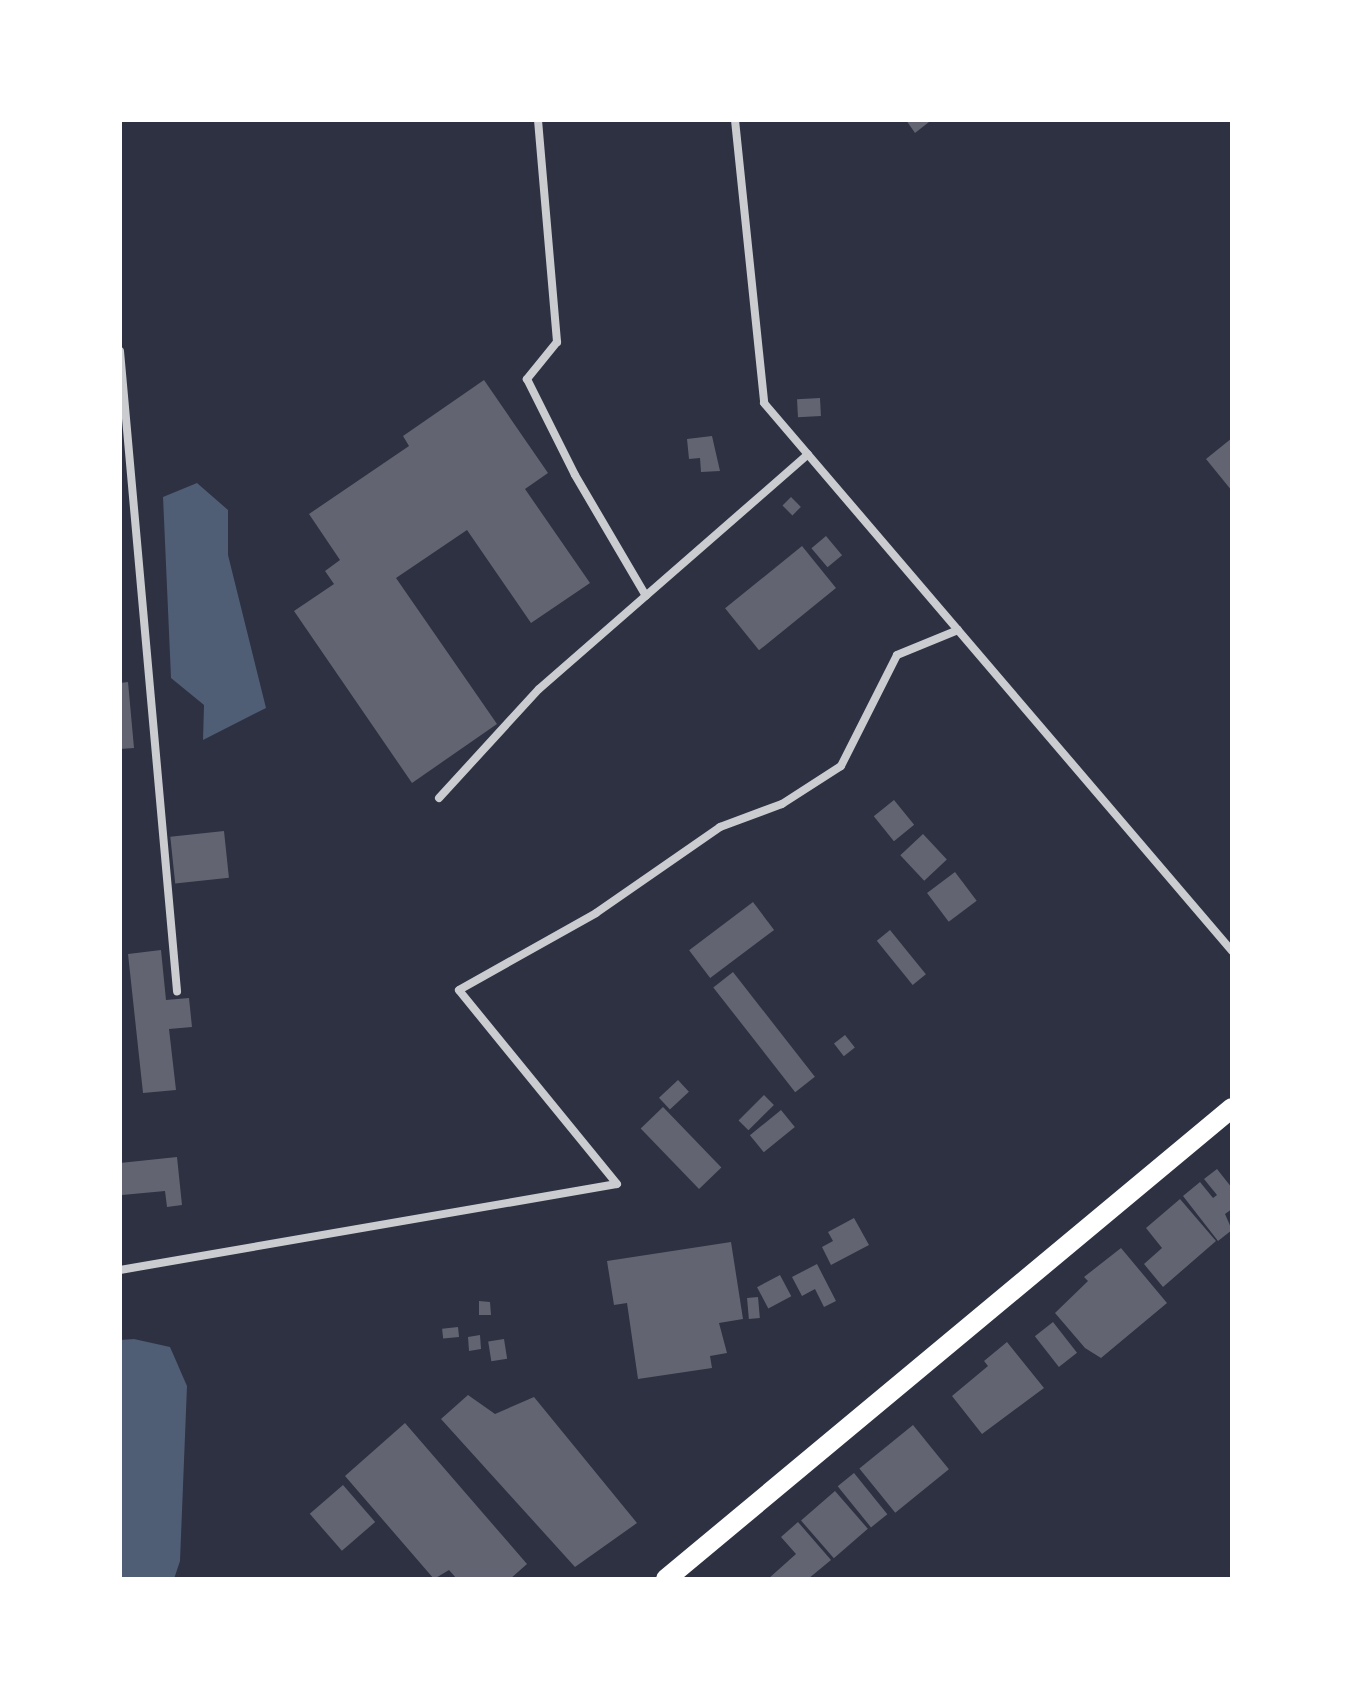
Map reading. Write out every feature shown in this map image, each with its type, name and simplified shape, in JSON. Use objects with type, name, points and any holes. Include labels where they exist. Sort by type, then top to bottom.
[{"type":"highway","points":[[666,1579],[1232,1108]]},
{"type":"street","points":[[538,120],[557,342],[527,379],[575,475],[646,596]]},
{"type":"street","points":[[735,120],[764,403],[1232,951]]},
{"type":"street","points":[[120,351],[177,991]]},
{"type":"street","points":[[439,798],[539,689],[808,454]]},
{"type":"street","points":[[120,1270],[617,1184],[459,990],[596,913],[720,827],[782,804],[841,766],[897,655],[958,630]]},
{"type":"water","points":[[197,483],[228,510],[228,555],[266,708],[203,740],[204,705],[171,678],[163,497]]},
{"type":"water","points":[[134,1339],[170,1347],[187,1386],[180,1561],[174,1579],[120,1579],[120,1340]]},
{"type":"building","points":[[906,120],[928,120],[929,122],[915,133]]},
{"type":"building","points":[[484,380],[548,473],[525,489],[590,583],[531,623],[467,530],[396,578],[497,724],[412,783],[294,611],[334,584],[325,571],[340,560],[309,514],[409,446],[403,436]]},
{"type":"building","points":[[820,398],[821,416],[798,417],[797,399]]},
{"type":"building","points":[[712,436],[720,471],[701,472],[700,458],[689,459],[687,439]]},
{"type":"building","points":[[1232,438],[1232,491],[1206,459]]},
{"type":"building","points":[[791,497],[801,507],[792,515],[783,505]]},
{"type":"building","points":[[826,536],[842,555],[828,567],[811,548]]},
{"type":"building","points":[[802,546],[836,588],[759,650],[725,608]]},
{"type":"building","points":[[128,682],[134,748],[120,749],[120,683]]},
{"type":"building","points":[[894,800],[914,825],[894,841],[874,816]]},
{"type":"building","points":[[224,831],[229,878],[175,883],[170,837]]},
{"type":"building","points":[[923,834],[947,860],[924,881],[900,855]]},
{"type":"building","points":[[955,872],[977,901],[949,922],[927,893]]},
{"type":"building","points":[[753,902],[774,930],[710,978],[689,950]]},
{"type":"building","points":[[890,930],[926,974],[913,985],[877,941]]},
{"type":"building","points":[[161,950],[166,1000],[189,998],[192,1027],[169,1029],[176,1090],[143,1093],[128,954]]},
{"type":"building","points":[[733,972],[815,1077],[795,1092],[713,987]]},
{"type":"building","points":[[845,1035],[855,1048],[844,1056],[834,1044]]},
{"type":"building","points":[[678,1080],[689,1092],[670,1109],[659,1098]]},
{"type":"building","points":[[764,1095],[774,1105],[748,1130],[739,1120]]},
{"type":"building","points":[[663,1107],[721,1167],[699,1189],[641,1129]]},
{"type":"building","points":[[781,1110],[795,1127],[764,1152],[750,1135]]},
{"type":"building","points":[[177,1157],[182,1205],[167,1207],[165,1191],[122,1195],[120,1163]]},
{"type":"building","points":[[1217,1169],[1232,1188],[1232,1209],[1225,1214],[1232,1230],[1218,1241],[1183,1196],[1200,1182],[1213,1198],[1217,1195],[1204,1179]]},
{"type":"building","points":[[1180,1199],[1216,1241],[1163,1287],[1144,1264],[1162,1248],[1146,1228]]},
{"type":"building","points":[[854,1218],[869,1245],[831,1265],[822,1247],[833,1241],[828,1232]]},
{"type":"building","points":[[731,1242],[743,1319],[719,1323],[727,1353],[710,1356],[712,1368],[638,1379],[627,1303],[614,1305],[607,1261]]},
{"type":"building","points":[[1121,1248],[1167,1303],[1101,1358],[1085,1348],[1055,1313],[1088,1281],[1084,1277]]},
{"type":"building","points":[[817,1264],[836,1301],[824,1307],[815,1289],[802,1296],[792,1277]]},
{"type":"building","points":[[780,1275],[791,1296],[768,1308],[757,1287]]},
{"type":"building","points":[[758,1297],[760,1318],[749,1319],[747,1298]]},
{"type":"building","points":[[479,1301],[490,1302],[491,1315],[479,1315]]},
{"type":"building","points":[[1053,1322],[1077,1353],[1059,1367],[1035,1336]]},
{"type":"building","points":[[458,1327],[459,1337],[443,1339],[442,1329]]},
{"type":"building","points":[[480,1335],[481,1349],[469,1351],[468,1337]]},
{"type":"building","points":[[504,1339],[507,1359],[491,1361],[488,1342]]},
{"type":"building","points":[[1007,1342],[1044,1388],[982,1434],[952,1396],[988,1366],[984,1361]]},
{"type":"building","points":[[468,1395],[495,1414],[534,1397],[637,1523],[575,1567],[441,1419]]},
{"type":"building","points":[[405,1423],[527,1564],[510,1579],[457,1579],[449,1570],[434,1579],[345,1476]]},
{"type":"building","points":[[913,1425],[949,1469],[895,1513],[859,1468]]},
{"type":"building","points":[[854,1473],[887,1514],[871,1527],[838,1486]]},
{"type":"building","points":[[343,1485],[375,1522],[342,1551],[310,1514]]},
{"type":"building","points":[[835,1491],[868,1529],[834,1558],[801,1521]]},
{"type":"building","points":[[798,1522],[831,1560],[808,1579],[768,1579],[796,1554],[781,1537]]}]
